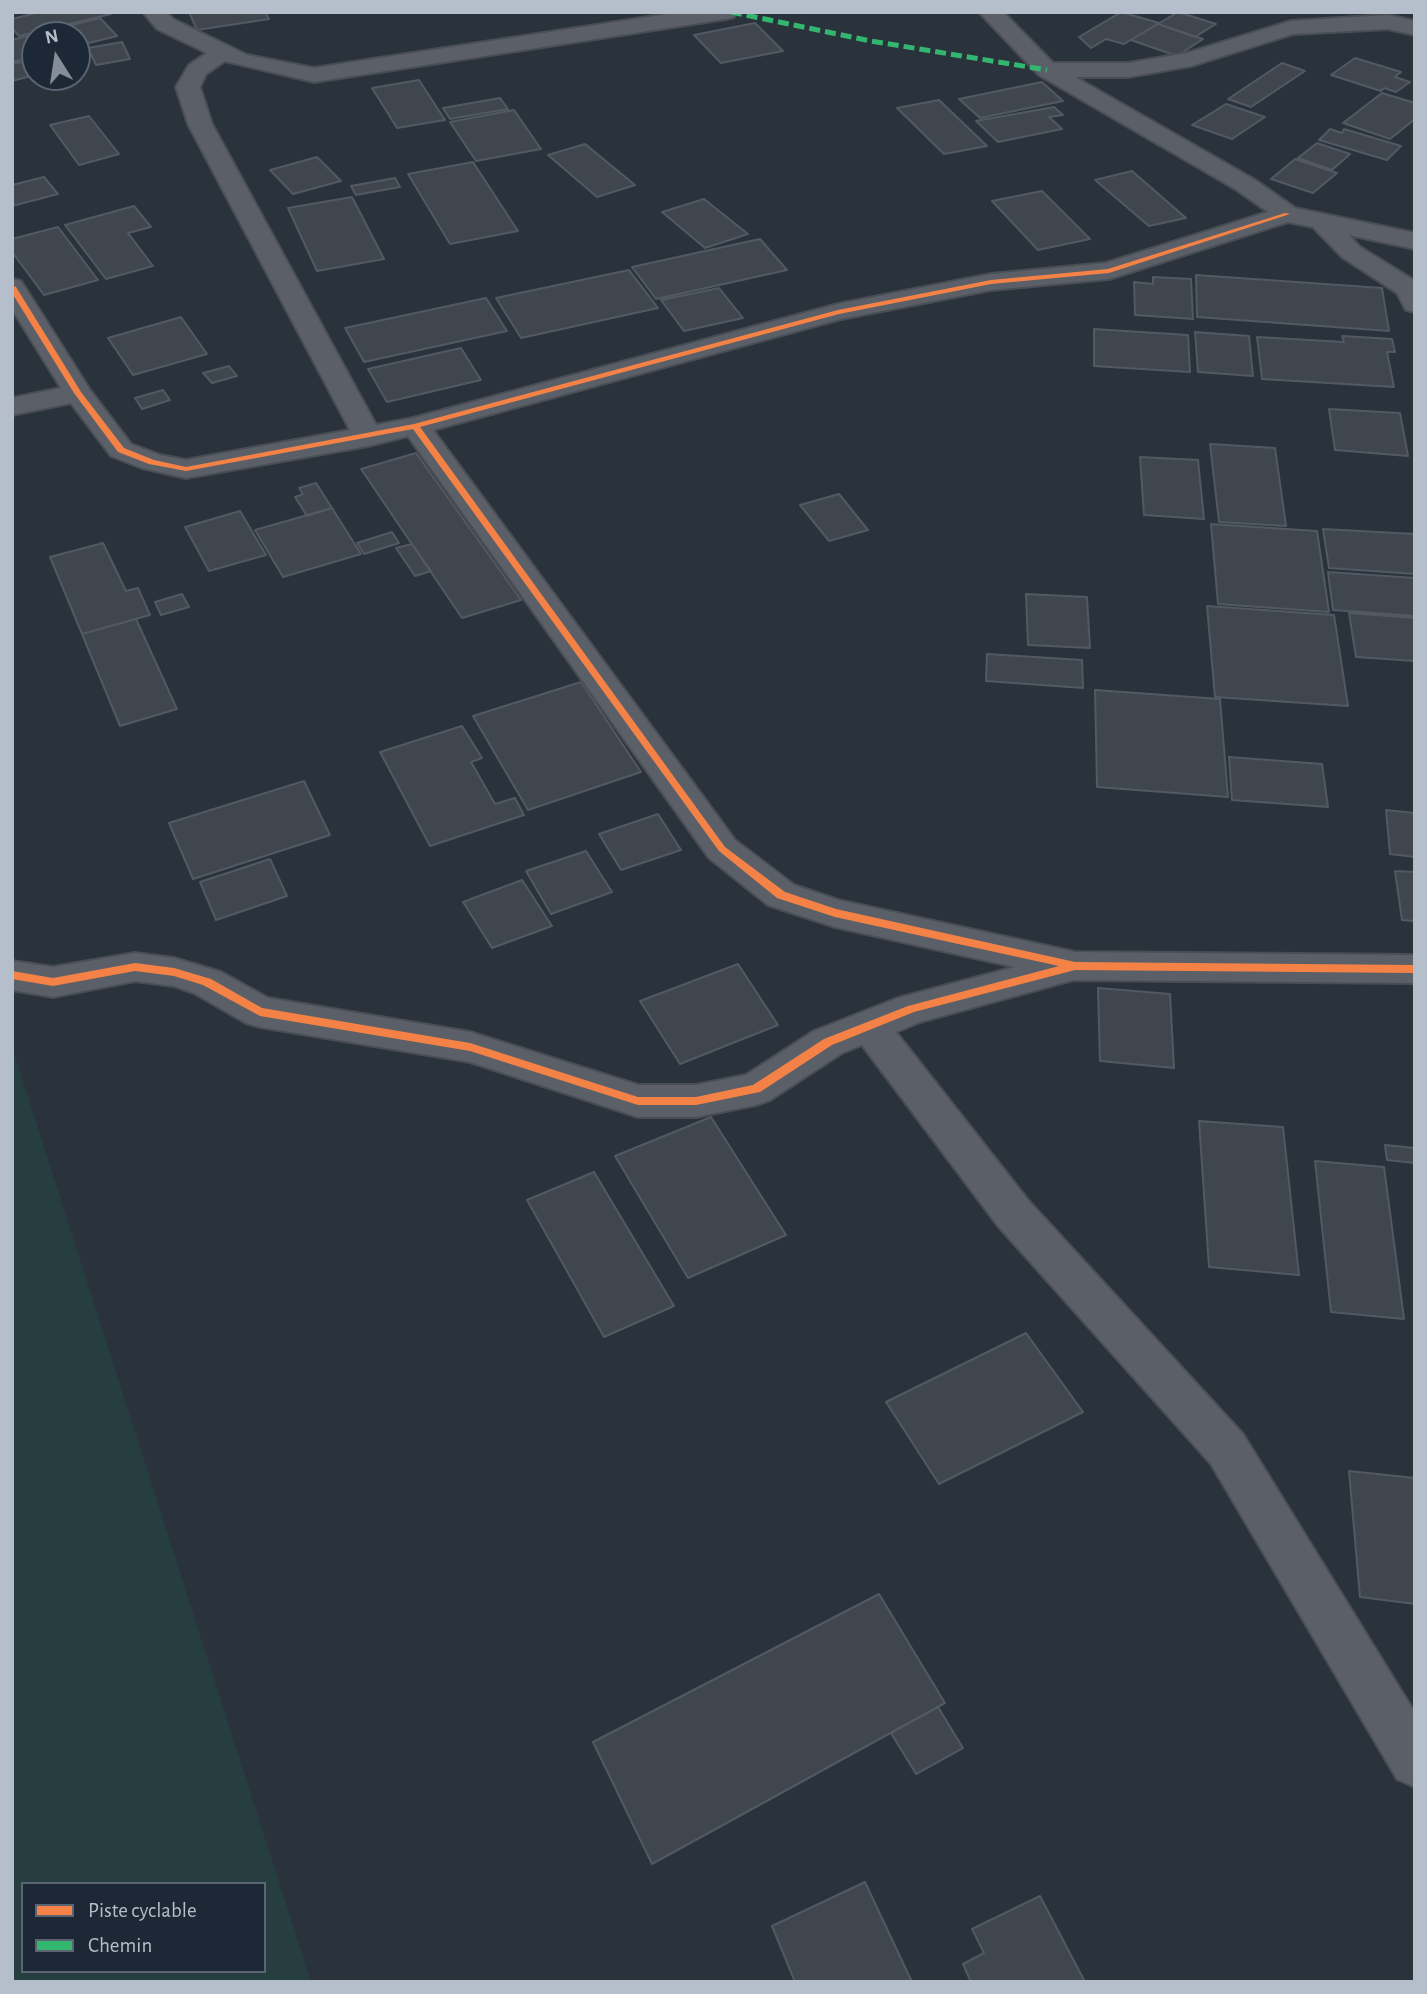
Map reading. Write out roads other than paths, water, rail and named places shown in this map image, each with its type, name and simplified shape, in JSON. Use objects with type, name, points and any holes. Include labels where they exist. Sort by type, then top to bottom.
[{"type":"street","points":[[154,12],[165,24],[240,60],[314,75],[726,12]]},
{"type":"street","points":[[990,12],[1047,70],[1246,185],[1287,214],[1415,241]]},
{"type":"street","points":[[1047,70],[1128,70],[1191,59],[1291,28],[1388,22],[1415,28]]},
{"type":"street","points":[[224,52],[197,70],[188,87],[200,124],[368,436]]},
{"type":"street","points":[[12,287],[78,393],[121,450],[152,462],[186,469],[415,426],[838,312],[991,282],[1109,271],[1287,214]]},
{"type":"street","points":[[1321,222],[1351,252],[1413,294]]},
{"type":"street","points":[[12,407],[78,393]]},
{"type":"street","points":[[415,426],[722,849],[781,895],[835,913],[1075,966],[1415,969]]},
{"type":"street","points":[[12,975],[53,982],[135,967],[174,972],[207,982],[260,1012],[470,1047],[638,1101],[696,1101],[756,1089],[828,1042],[912,1009],[1075,966]]},
{"type":"street","points":[[869,1026],[1013,1213],[1227,1449],[1415,1761]]}]
